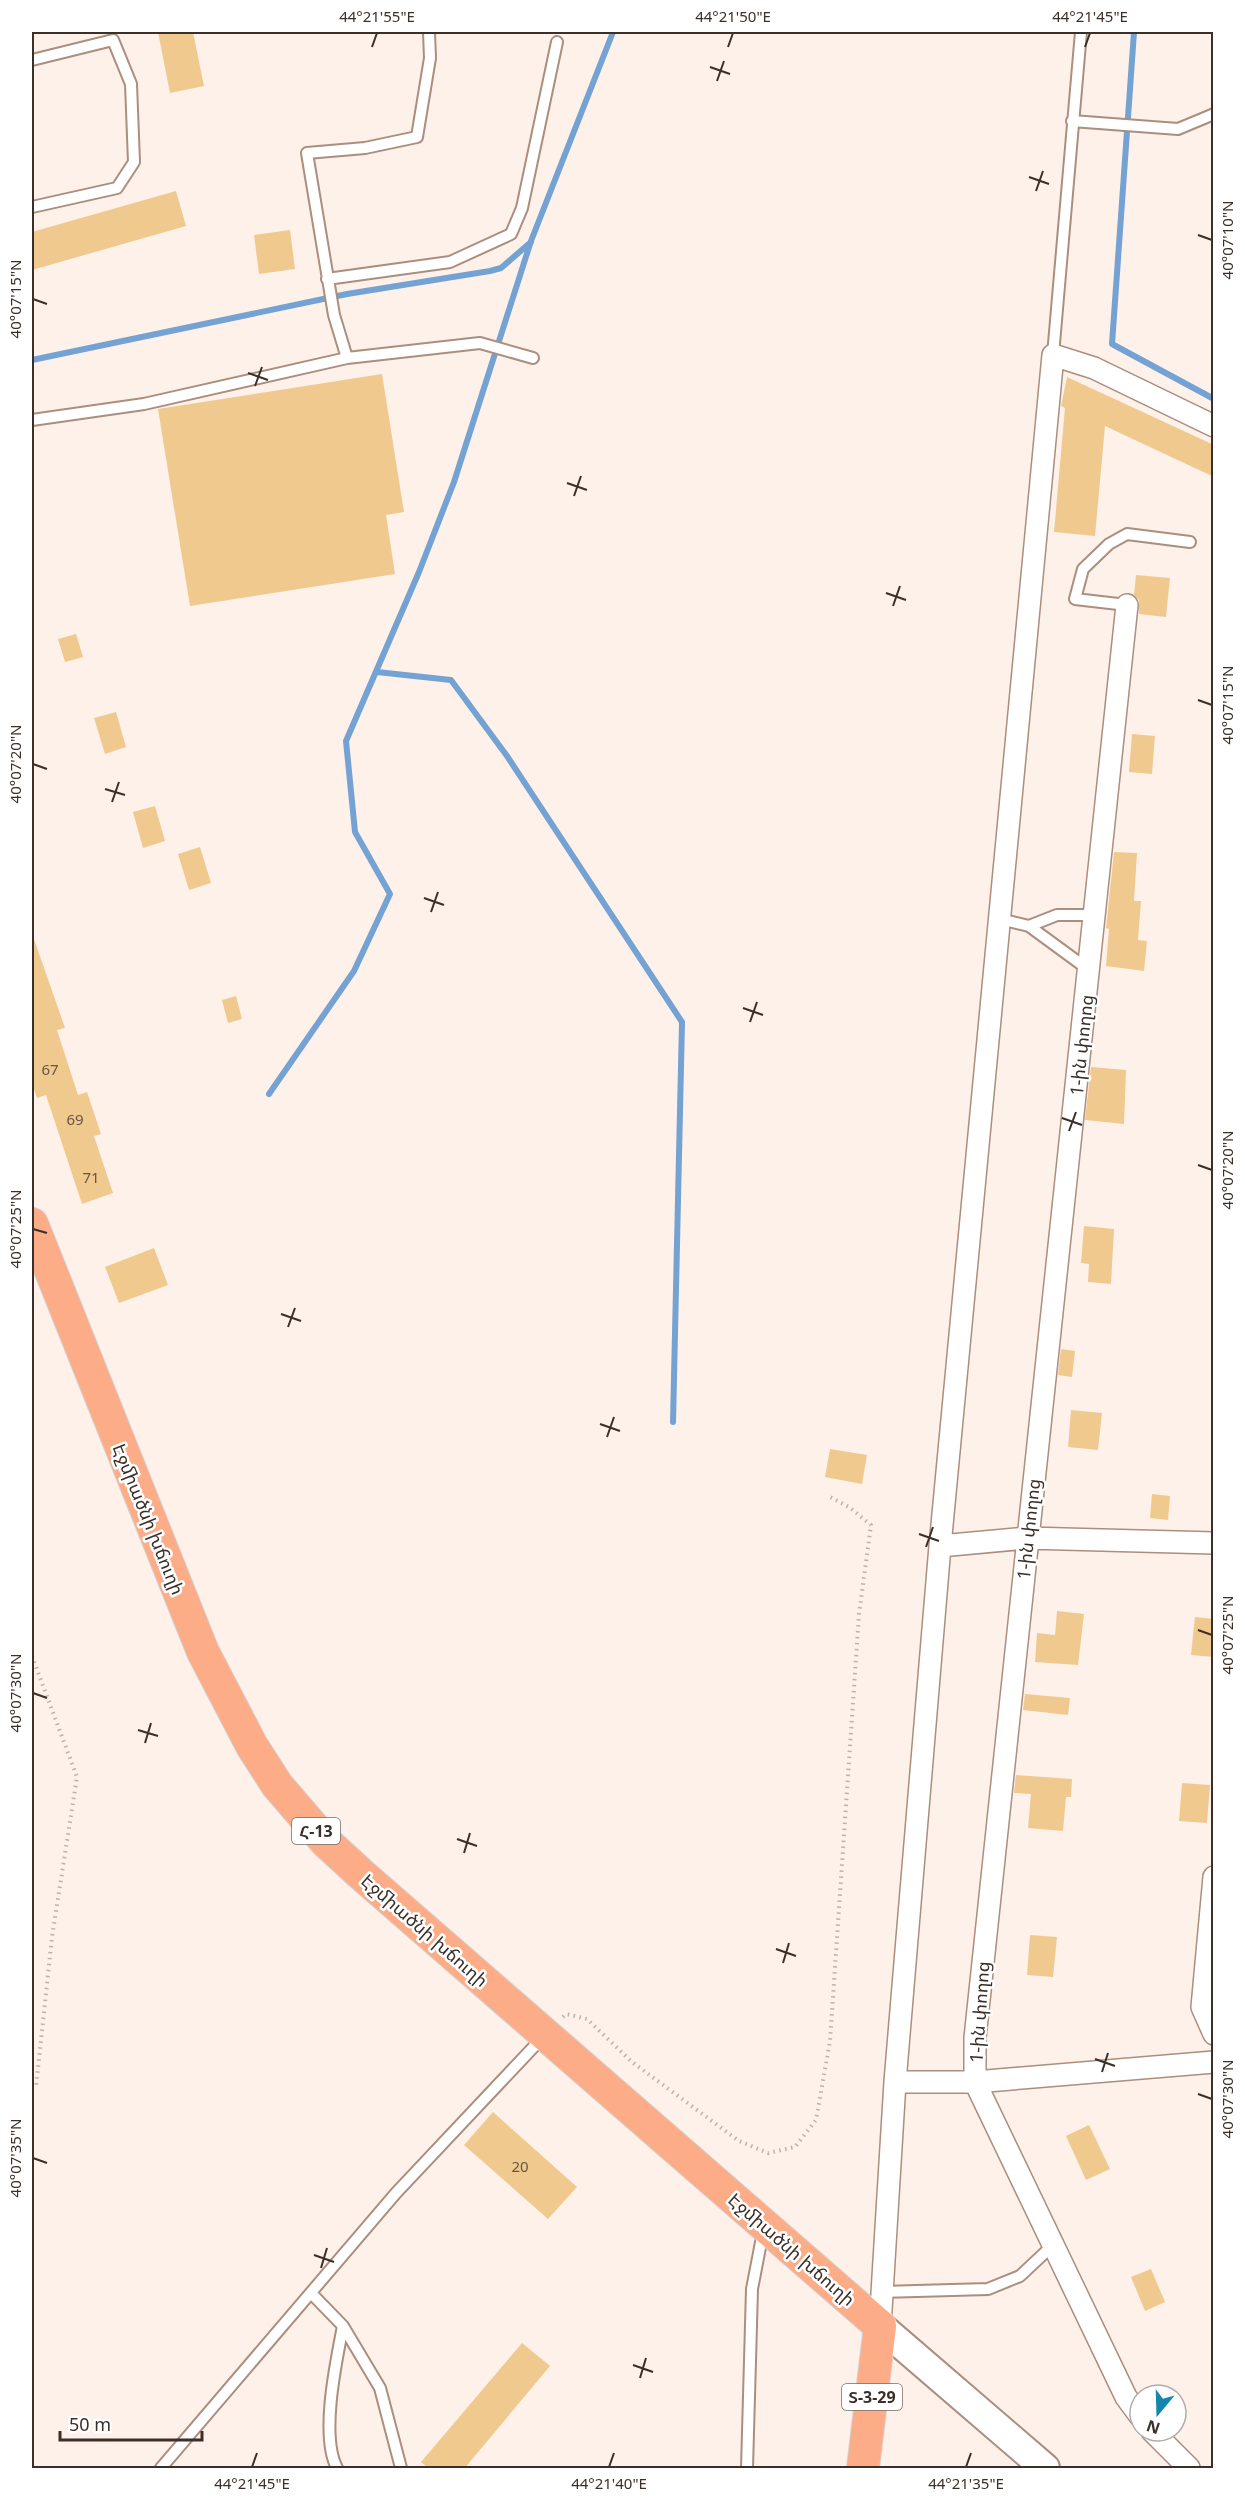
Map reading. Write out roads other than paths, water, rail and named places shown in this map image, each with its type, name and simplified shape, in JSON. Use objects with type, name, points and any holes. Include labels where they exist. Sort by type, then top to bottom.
[{"type":"main road","name":"Էջմիածնի խճուղի","points":[[32,1224],[43,1265],[203,1652],[252,1746],[297,1810],[326,1842],[822,2276],[874,2309],[1045,2469]]},
{"type":"main road","name":"Տ-3-29","points":[[863,2469],[874,2309]]},
{"type":"street","points":[[874,2309],[940,1546],[1053,355],[1094,368],[1214,426]]},
{"type":"street","name":"1-ին փողոց","points":[[1127,605],[975,2038],[975,2082],[1128,2400]]},
{"type":"street","points":[[940,1546],[1027,1538],[1214,1543]]},
{"type":"street","points":[[1214,1877],[1202,2007],[1214,2034]]},
{"type":"street","points":[[894,2082],[975,2082],[1214,2062]]},
{"type":"street","points":[[1164,2443],[1189,2469]]},
{"type":"lane","points":[[347,358],[334,315],[307,153],[365,148],[417,137],[430,58],[429,32]]},
{"type":"lane","points":[[1053,355],[1081,32]]},
{"type":"lane","points":[[32,60],[113,40],[131,84],[134,162],[117,188],[32,207]]},
{"type":"lane","points":[[327,279],[450,262],[511,234],[522,208],[557,42]]},
{"type":"lane","points":[[1072,121],[1178,129],[1214,114]]},
{"type":"lane","points":[[32,420],[144,404],[347,358],[480,343],[533,358]]},
{"type":"lane","points":[[1127,605],[1075,599],[1083,569],[1109,544],[1127,534],[1190,542]]},
{"type":"lane","points":[[1029,926],[1057,915],[1095,915]]},
{"type":"lane","points":[[999,920],[1029,926],[1089,970]]},
{"type":"lane","points":[[161,2469],[396,2193],[545,2034]]},
{"type":"lane","points":[[747,2469],[752,2289],[764,2225]]},
{"type":"lane","points":[[874,2309],[988,2289],[1020,2276],[1053,2245]]},
{"type":"lane","points":[[311,2292],[343,2326],[380,2388],[400,2469]]},
{"type":"lane","points":[[337,2469],[331,2457],[332,2383],[343,2326]]},
{"type":"waterway","points":[[269,1094],[354,971],[390,894],[355,832],[346,741],[419,572],[454,482],[531,241],[613,32]]},
{"type":"waterway","points":[[1134,32],[1112,344],[1214,399]]},
{"type":"waterway","points":[[32,360],[347,294],[490,271],[501,268],[531,242]]},
{"type":"waterway","points":[[377,672],[451,680],[507,756],[682,1022],[673,1422]]}]
